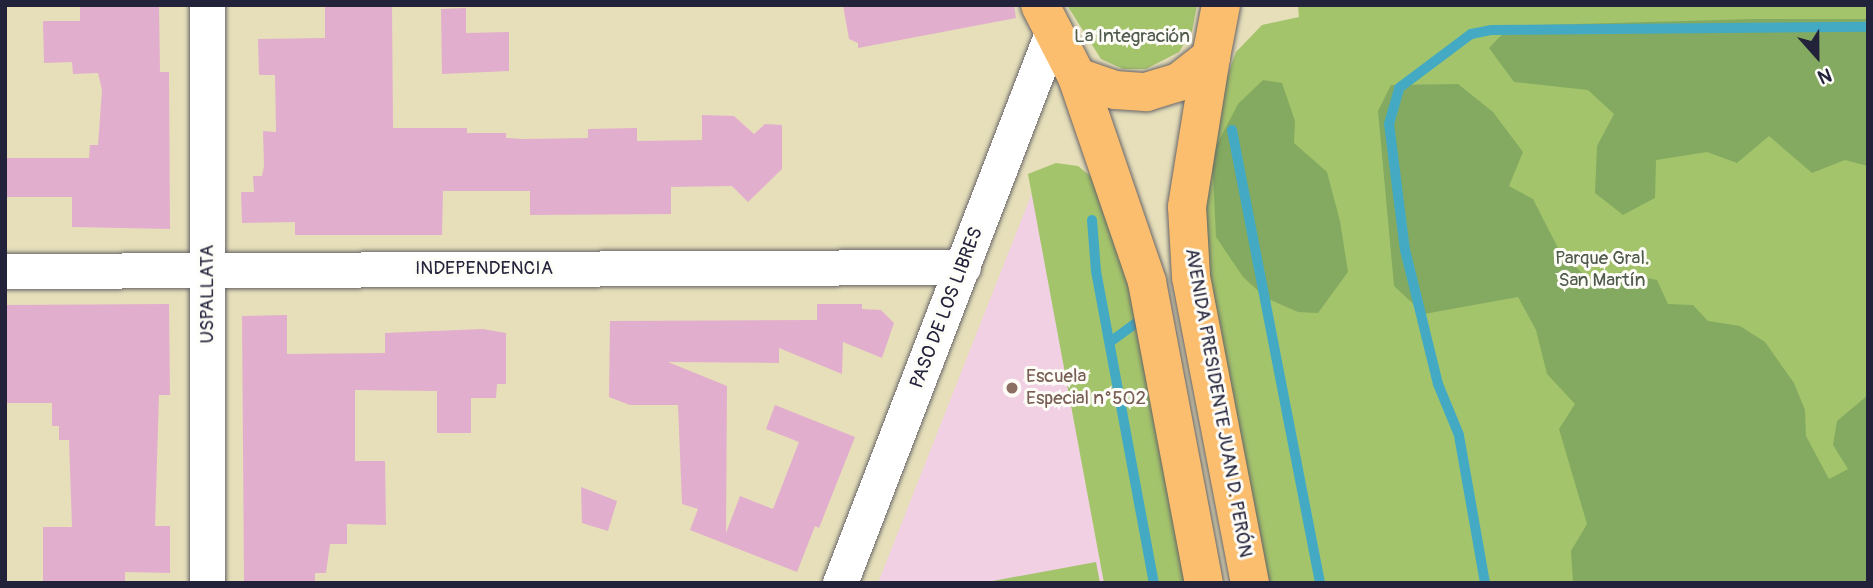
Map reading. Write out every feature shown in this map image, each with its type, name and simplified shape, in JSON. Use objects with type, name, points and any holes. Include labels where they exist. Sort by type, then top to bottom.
[{"type":"main road","name":"AVENIDA PRESIDENTE JUAN D. PERÓN","points":[[1221,5],[1186,207],[1191,277],[1250,583]]},
{"type":"main road","points":[[1046,19],[1077,76],[1147,282],[1204,583]]},
{"type":"main road","points":[[1077,76],[1115,90],[1146,92],[1179,82],[1211,57]]},
{"type":"street","name":"USPALLATA","points":[[207,5],[207,583]]},
{"type":"street","name":"PASO DE LOS LIBRES","points":[[840,583],[963,267],[1046,19]]},
{"type":"street","name":"INDEPENDENCIA","points":[[5,271],[963,267]]},
{"type":"shaded area","name":"Escuela Especial n°502","points":[[1032,193],[1104,583],[878,583]]},
{"type":"green space","name":"La Integración","points":[[1067,5],[1197,5],[1192,31],[1179,52],[1146,69],[1123,69],[1101,59]]},
{"type":"green space","name":"Parque Gral. San Martín","points":[[1298,5],[1868,5],[1868,583],[1266,583],[1204,251],[1202,209],[1213,115],[1236,52],[1262,25],[1299,17]]},
{"type":"green space","points":[[1753,19],[1868,19],[1868,166],[1845,160],[1812,173],[1769,136],[1737,163],[1707,152],[1656,160],[1655,198],[1623,215],[1595,193],[1597,146],[1614,114],[1588,90],[1514,82],[1489,48],[1510,26]]},
{"type":"green space","points":[[1263,80],[1282,83],[1295,121],[1294,143],[1327,172],[1340,221],[1348,272],[1318,313],[1298,312],[1266,298],[1243,277],[1216,237],[1212,154],[1238,104]]},
{"type":"green space","points":[[1458,84],[1493,112],[1523,152],[1509,186],[1533,199],[1559,250],[1593,284],[1620,272],[1657,280],[1668,304],[1693,305],[1708,321],[1740,326],[1765,342],[1794,383],[1805,410],[1806,436],[1829,479],[1848,469],[1833,445],[1837,421],[1868,395],[1868,583],[1573,583],[1571,551],[1587,524],[1559,429],[1575,404],[1547,374],[1536,330],[1518,297],[1424,314],[1394,286],[1378,111],[1391,85]]},
{"type":"green space","points":[[1056,163],[1078,166],[1094,179],[1115,216],[1193,583],[1104,583],[1028,174]]},
{"type":"green space","points":[[1096,562],[1100,583],[987,583],[987,582]]},
{"type":"building","points":[[80,5],[159,5],[160,72],[169,72],[170,229],[72,227],[72,197],[5,197],[5,158],[89,158],[90,145],[98,145],[102,90],[98,73],[73,74],[72,62],[44,63],[43,21],[80,21]]},
{"type":"building","points":[[325,5],[392,5],[393,128],[467,128],[467,133],[506,133],[506,138],[523,139],[588,138],[588,129],[637,128],[637,141],[702,140],[702,115],[734,116],[754,134],[765,124],[782,125],[782,169],[748,202],[732,186],[671,187],[671,214],[530,215],[530,191],[443,191],[442,235],[295,235],[295,222],[242,223],[241,192],[254,192],[253,176],[262,176],[263,131],[276,132],[275,75],[259,75],[258,39],[325,38]]},
{"type":"building","points":[[843,5],[1014,5],[1016,18],[858,48],[858,43],[849,39]]},
{"type":"building","points":[[466,8],[466,33],[509,32],[509,71],[442,74],[441,9]]},
{"type":"building","points":[[169,304],[170,395],[159,395],[155,526],[170,526],[170,573],[125,572],[125,583],[43,583],[43,527],[72,527],[69,440],[59,440],[59,426],[52,426],[52,403],[5,403],[5,305]]},
{"type":"building","points":[[817,304],[862,304],[862,309],[881,310],[894,323],[882,358],[843,342],[842,374],[779,348],[779,363],[668,362],[727,386],[726,533],[740,496],[773,509],[799,442],[766,429],[775,405],[855,437],[819,528],[815,526],[797,572],[690,530],[698,509],[682,504],[678,405],[630,405],[609,397],[610,321],[817,320]]},
{"type":"building","points":[[287,315],[287,354],[385,353],[385,333],[483,329],[506,333],[506,384],[497,384],[496,398],[471,398],[471,433],[437,433],[437,391],[355,390],[355,461],[385,461],[386,525],[347,524],[347,544],[330,544],[326,573],[315,573],[315,583],[244,583],[242,316]]},
{"type":"building","points":[[581,487],[617,501],[608,531],[582,523]]},
{"type":"waterway","points":[[1485,583],[1459,435],[1438,384],[1405,250],[1389,124],[1399,88],[1471,34],[1491,30],[1868,27]]},
{"type":"waterway","points":[[1232,130],[1320,583]]},
{"type":"waterway","points":[[1092,220],[1096,271],[1154,583]]},
{"type":"waterway","points":[[1110,342],[1142,319]]},
{"type":"place","name":"Escuela Especial n°502","points":[[1012,388]]}]
